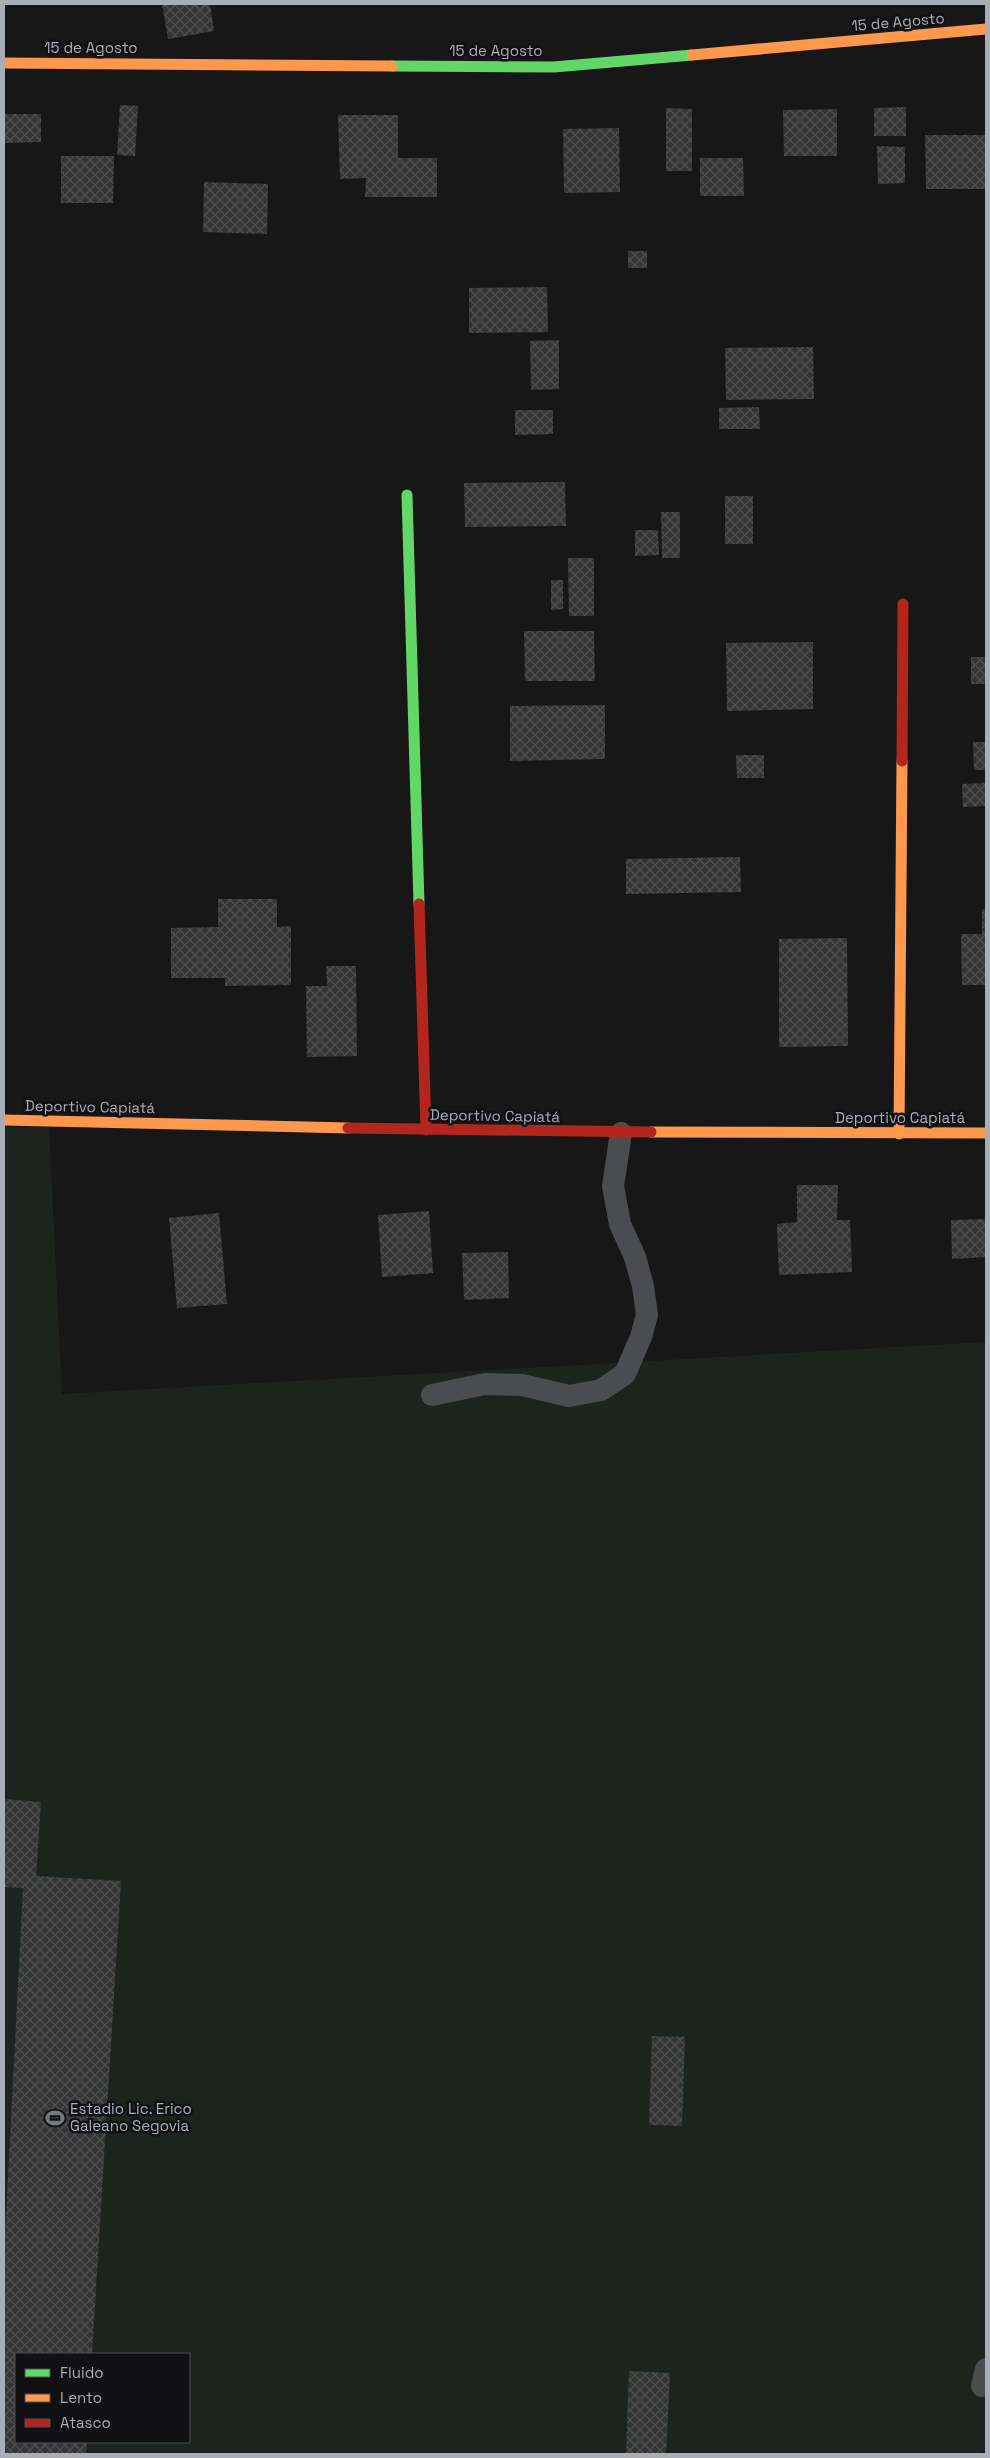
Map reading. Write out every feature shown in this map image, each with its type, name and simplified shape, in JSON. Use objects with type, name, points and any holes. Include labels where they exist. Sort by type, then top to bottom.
[{"type":"street","name":"15 de Agosto","points":[[4,63],[554,67],[986,29]]},
{"type":"street","points":[[407,495],[426,1130]]},
{"type":"street","points":[[899,1134],[903,604]]},
{"type":"street","name":"Deportivo Capiatá","points":[[4,1120],[621,1133],[899,1134],[986,1132]]},
{"type":"lane","points":[[432,1395],[484,1384],[522,1385],[569,1396],[600,1390],[625,1374],[641,1337],[647,1315],[643,1286],[635,1257],[620,1224],[613,1186],[621,1133]]},
{"type":"shaded area","points":[[4,1127],[49,1127],[62,1394],[986,1342],[986,2451],[974,2454],[4,2454]]},
{"type":"building","points":[[162,4],[210,4],[214,31],[168,39]]},
{"type":"building","points":[[120,105],[138,106],[135,156],[117,155]]},
{"type":"building","points":[[906,107],[906,136],[874,136],[874,108]]},
{"type":"building","points":[[666,108],[692,109],[692,171],[666,171]]},
{"type":"building","points":[[837,109],[837,156],[784,156],[783,110]]},
{"type":"building","points":[[4,114],[41,114],[41,142],[4,143]]},
{"type":"building","points":[[338,115],[398,115],[398,158],[437,158],[437,197],[365,197],[366,178],[340,179]]},
{"type":"building","points":[[619,128],[620,192],[564,193],[563,129]]},
{"type":"building","points":[[925,135],[986,135],[986,189],[926,189]]},
{"type":"building","points":[[877,146],[905,147],[905,183],[878,184]]},
{"type":"building","points":[[61,156],[114,156],[113,203],[61,203]]},
{"type":"building","points":[[700,158],[743,158],[744,196],[700,196]]},
{"type":"building","points":[[204,182],[268,184],[267,234],[203,232]]},
{"type":"building","points":[[628,251],[647,251],[647,268],[628,268]]},
{"type":"building","points":[[547,287],[548,332],[469,333],[469,288]]},
{"type":"building","points":[[559,340],[559,389],[531,390],[530,341]]},
{"type":"building","points":[[813,347],[814,399],[726,400],[725,348]]},
{"type":"building","points":[[759,407],[760,429],[719,429],[719,408]]},
{"type":"building","points":[[515,410],[553,410],[553,434],[515,435]]},
{"type":"building","points":[[565,482],[566,526],[465,527],[464,483]]},
{"type":"building","points":[[725,496],[753,496],[753,544],[725,544]]},
{"type":"building","points":[[661,512],[680,512],[680,558],[662,558]]},
{"type":"building","points":[[635,530],[658,530],[659,555],[635,556]]},
{"type":"building","points":[[568,558],[594,558],[594,616],[569,616]]},
{"type":"building","points":[[551,580],[563,580],[563,609],[551,610]]},
{"type":"building","points":[[524,631],[594,631],[595,681],[525,681]]},
{"type":"building","points":[[813,642],[813,709],[727,711],[726,643]]},
{"type":"building","points":[[971,657],[986,657],[986,684],[971,684]]},
{"type":"building","points":[[605,705],[605,759],[510,761],[510,706]]},
{"type":"building","points":[[973,742],[986,742],[986,770],[974,770]]},
{"type":"building","points":[[736,755],[764,755],[764,778],[737,778]]},
{"type":"building","points":[[986,783],[986,806],[963,807],[962,784]]},
{"type":"building","points":[[740,857],[741,892],[626,894],[626,859]]},
{"type":"building","points":[[218,899],[277,899],[277,927],[291,926],[291,985],[225,986],[225,978],[171,978],[171,928],[218,927]]},
{"type":"building","points":[[982,909],[986,909],[986,985],[962,985],[961,934],[982,934]]},
{"type":"building","points":[[847,938],[848,1046],[779,1047],[779,939]]},
{"type":"building","points":[[326,966],[356,966],[357,1056],[307,1057],[306,986],[327,986]]},
{"type":"building","points":[[797,1185],[838,1185],[837,1220],[850,1220],[852,1272],[779,1275],[777,1224],[797,1222]]},
{"type":"building","points":[[429,1211],[433,1273],[382,1277],[378,1215]]},
{"type":"building","points":[[219,1213],[227,1304],[177,1308],[169,1218]]},
{"type":"building","points":[[986,1219],[986,1257],[952,1259],[951,1220]]},
{"type":"building","points":[[508,1252],[509,1298],[464,1300],[462,1253]]},
{"type":"building","name":"Estadio Lic. Erico Galeano Segovia","points":[[4,1799],[41,1802],[36,1876],[121,1881],[92,2353],[15,2353],[15,2443],[87,2443],[86,2454],[4,2454],[4,2252],[23,1888],[4,1887]]},
{"type":"building","points":[[652,2036],[685,2037],[682,2126],[649,2125]]},
{"type":"building","points":[[629,2371],[670,2373],[666,2454],[626,2454]]},
{"type":"traffic: fast","points":[[392,66],[554,67],[692,55]]},
{"type":"traffic: fast","points":[[407,495],[419,904]]},
{"type":"traffic: slow","points":[[692,55],[986,29]]},
{"type":"traffic: slow","points":[[4,63],[392,66]]},
{"type":"traffic: slow","points":[[899,1134],[902,761]]},
{"type":"traffic: slow","points":[[4,1120],[348,1128]]},
{"type":"traffic: slow","points":[[651,1132],[986,1133]]},
{"type":"traffic: jam","points":[[902,761],[903,604]]},
{"type":"traffic: jam","points":[[419,904],[426,1130]]},
{"type":"traffic: jam","points":[[348,1128],[651,1132]]},
{"type":"place","name":"Estadio Lic. Erico Galeano Segovia","points":[[55,2118]]}]
